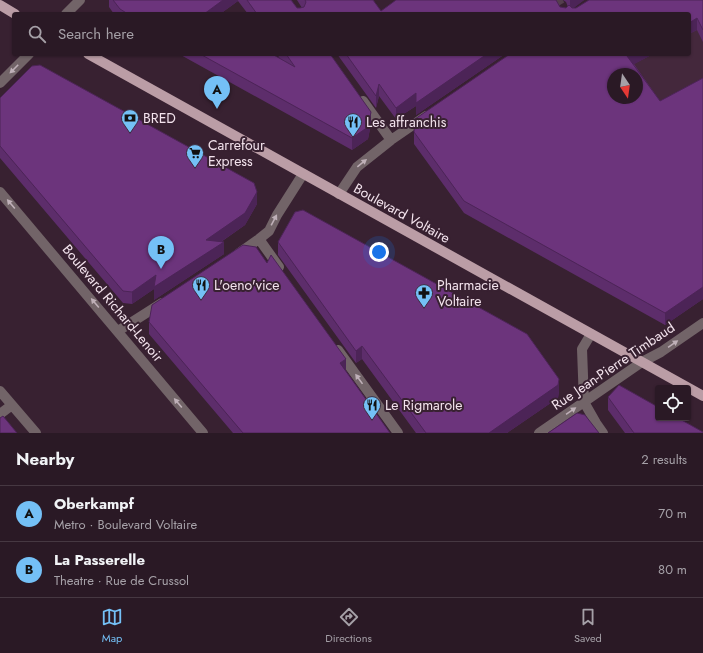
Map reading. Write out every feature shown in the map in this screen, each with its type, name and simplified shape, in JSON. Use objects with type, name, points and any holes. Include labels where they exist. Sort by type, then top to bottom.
[{"type":"main road","points":[[0,5],[12,12]]},
{"type":"main road","name":"Boulevard Voltaire","points":[[92,56],[703,396]]},
{"type":"street","points":[[68,12],[80,0]]},
{"type":"street","points":[[0,83],[27,56]]},
{"type":"street","points":[[356,92],[391,140]]},
{"type":"street","points":[[339,194],[358,167],[391,140],[432,112]]},
{"type":"street","points":[[233,256],[259,240],[269,231],[277,215],[303,174]]},
{"type":"street","name":"Boulevard Richard-Lenoir","points":[[0,192],[203,433]]},
{"type":"street","points":[[259,240],[287,278]]},
{"type":"street","points":[[118,331],[168,299]]},
{"type":"street","name":"Rue Jean-Pierre Timbaud","points":[[539,433],[642,362],[661,352],[703,323]]},
{"type":"street","points":[[591,334],[582,349],[584,402],[596,424],[603,433]]},
{"type":"street","points":[[333,343],[398,433]]},
{"type":"street","points":[[0,391],[36,433]]},
{"type":"street","points":[[0,414],[12,405]]},
{"type":"shaded area","points":[[703,27],[703,116],[643,100],[643,68],[627,68],[648,56],[691,56],[691,33]]},
{"type":"building","points":[[113,0],[223,0],[207,12],[125,12],[120,9]]},
{"type":"building","points":[[247,0],[291,0],[297,8],[300,8],[304,7],[306,2],[305,0],[373,0],[381,11],[396,0],[556,0],[560,7],[566,8],[569,5],[572,8],[576,8],[589,0],[703,0],[703,30],[697,18],[691,22],[691,12],[256,12]]},
{"type":"building","points":[[204,56],[276,56],[295,67],[287,56],[331,56],[371,112],[368,127],[352,138]]},
{"type":"building","points":[[347,56],[484,56],[416,103],[416,93],[396,108],[379,84],[376,96]]},
{"type":"building","points":[[507,56],[627,56],[636,68],[607,68],[607,104],[643,104],[643,78],[660,101],[703,78],[703,287],[665,313],[464,201],[414,132],[415,119]]},
{"type":"building","points":[[40,65],[254,183],[257,192],[245,213],[206,240],[224,242],[154,287],[156,275],[132,292],[123,291],[0,146],[0,98],[32,66]]},
{"type":"building","points":[[303,210],[527,334],[559,379],[558,385],[489,433],[426,433],[362,346],[356,351],[278,242],[295,212]]},
{"type":"building","points":[[243,245],[256,247],[267,263],[271,255],[346,359],[340,363],[390,433],[243,433],[149,322],[152,305]]},
{"type":"building","points":[[619,385],[655,405],[655,421],[683,421],[703,433],[634,433],[608,397]]},
{"type":"building","points":[[577,413],[585,415],[599,433],[548,433]]},
{"type":"building","points":[[3,416],[17,433],[0,433],[0,418]]},
{"type":"tunnel","points":[[557,0],[560,5]]},
{"type":"place","name":"Oberkampf","points":[[217,109]]},
{"type":"place","name":"BRED","points":[[130,133]]},
{"type":"place","name":"Les affranchis","points":[[353,137]]},
{"type":"place","name":"Carrefour Express","points":[[195,168]]},
{"type":"place","name":"La Passerelle","points":[[161,269]]},
{"type":"place","name":"L'oeno'vice","points":[[201,300]]},
{"type":"place","name":"Pharmacie Voltaire","points":[[424,308]]},
{"type":"place","name":"Le Rigmarole","points":[[372,420]]}]
